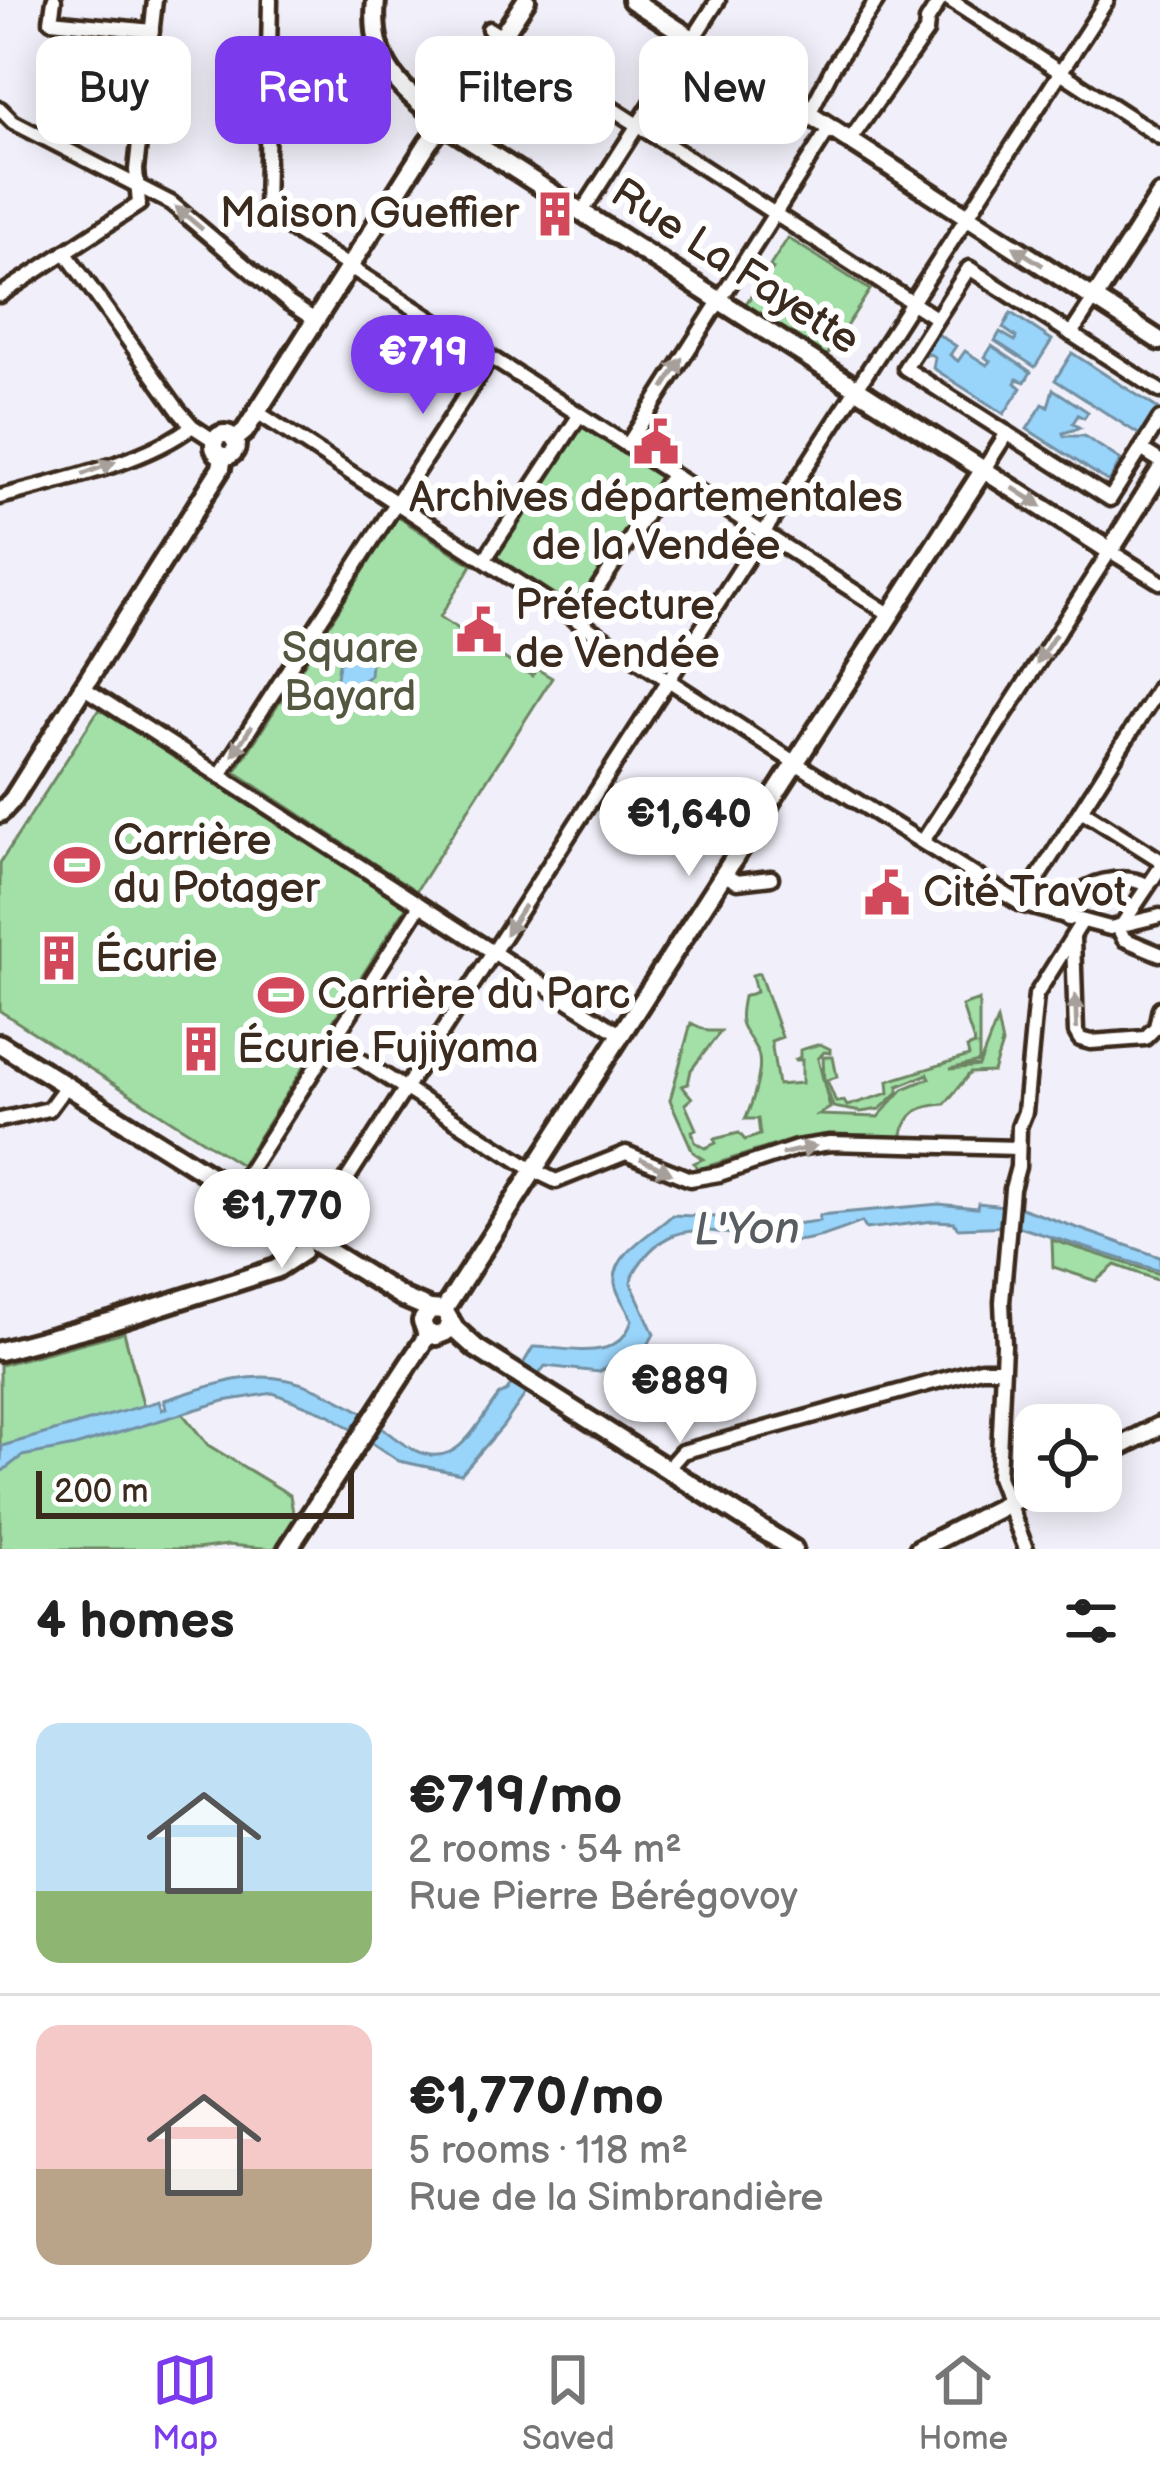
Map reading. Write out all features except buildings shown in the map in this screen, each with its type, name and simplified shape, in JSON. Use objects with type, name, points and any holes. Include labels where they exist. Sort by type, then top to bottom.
[{"type":"street","points":[[54,0],[52,21],[152,31]]},
{"type":"street","points":[[0,295],[139,204],[136,170],[155,0]]},
{"type":"street","points":[[270,0],[266,213],[890,615]]},
{"type":"street","name":"Rue La Fayette","points":[[376,0],[377,49],[402,99],[415,110]]},
{"type":"street","points":[[526,0],[496,34],[936,318]]},
{"type":"street","points":[[632,0],[688,36]]},
{"type":"street","points":[[695,36],[718,0]]},
{"type":"street","points":[[877,0],[808,114],[1160,341]]},
{"type":"street","points":[[850,140],[926,32],[940,0]]},
{"type":"street","points":[[950,0],[1160,137]]},
{"type":"street","points":[[0,1351],[113,1321],[263,1271],[303,1242],[406,1090],[1107,0]]},
{"type":"street","points":[[0,109],[13,122],[171,203],[307,315]]},
{"type":"street","points":[[0,131],[13,122]]},
{"type":"street","points":[[582,212],[638,125]]},
{"type":"street","points":[[627,446],[830,127]]},
{"type":"street","points":[[0,814],[220,468],[224,446],[257,412],[307,315],[432,144]]},
{"type":"street","name":"Rue La Fayette","points":[[468,144],[1110,551]]},
{"type":"street","points":[[1071,334],[1160,195]]},
{"type":"street","points":[[65,253],[192,427],[224,446]]},
{"type":"street","points":[[1160,391],[969,268],[905,368],[1110,499],[1160,419]]},
{"type":"street","points":[[220,775],[490,358]]},
{"type":"street","points":[[257,412],[1021,904],[1119,929],[1160,916]]},
{"type":"street","points":[[485,559],[579,416]]},
{"type":"street","points":[[0,497],[74,478],[162,444],[192,427]]},
{"type":"street","points":[[288,1549],[1007,433]]},
{"type":"street","points":[[1141,448],[1160,461]]},
{"type":"street","points":[[923,841],[1160,471]]},
{"type":"street","points":[[578,620],[672,475]]},
{"type":"street","points":[[1110,551],[1160,582]]},
{"type":"street","points":[[80,686],[620,1034]]},
{"type":"street","points":[[1021,904],[1160,686]]},
{"type":"street","points":[[0,800],[25,775]]},
{"type":"street","points":[[1081,810],[1160,864],[1119,929]]},
{"type":"street","points":[[723,874],[737,882],[771,878]]},
{"type":"street","points":[[1146,885],[1132,878],[1082,892],[1073,936],[1076,1032],[1084,1041],[1144,1038],[1156,1027],[1160,1008]]},
{"type":"street","points":[[235,1193],[420,905]]},
{"type":"street","points":[[1119,929],[1124,939],[1160,953]]},
{"type":"street","points":[[1026,1549],[998,1477],[1002,1302],[1036,995],[1073,936]]},
{"type":"street","points":[[1060,958],[1075,967]]},
{"type":"street","points":[[332,1042],[556,1181],[626,1153],[691,1179],[830,1143],[1018,1148]]},
{"type":"street","points":[[0,1044],[274,1214],[303,1242],[381,1284],[793,1549]]},
{"type":"street","points":[[0,1120],[49,1109],[66,1086]]},
{"type":"street","points":[[667,1469],[682,1452],[981,1370],[1002,1370]]},
{"type":"street","points":[[1122,1445],[1160,1426]]},
{"type":"street","points":[[919,1549],[1014,1501]]},
{"type":"green space","points":[[788,238],[870,290],[826,357],[745,305],[773,269],[770,266]]},
{"type":"green space","points":[[583,424],[663,476],[577,609],[497,557]]},
{"type":"green space","name":"Square Bayard","points":[[398,517],[472,565],[440,617],[532,676],[537,669],[552,678],[416,891],[235,772]]},
{"type":"green space","points":[[99,709],[406,907],[241,1165],[0,1011],[0,863]]},
{"type":"green space","points":[[759,973],[782,1037],[771,1041],[778,1085],[802,1083],[802,1060],[794,1060],[800,1057],[800,1050],[820,1044],[830,1049],[818,1059],[830,1108],[818,1115],[878,1117],[903,1089],[930,1078],[928,1074],[898,1086],[898,1092],[880,1109],[861,1112],[833,1107],[824,1080],[823,1057],[833,1057],[837,1077],[827,1080],[836,1102],[844,1101],[847,1106],[889,1093],[888,1081],[969,1056],[967,1048],[975,1045],[962,1006],[979,1000],[979,1062],[950,1069],[979,1066],[997,1020],[1002,1044],[993,1072],[970,1073],[945,1104],[921,1108],[911,1116],[901,1137],[794,1139],[699,1169],[694,1163],[703,1159],[693,1152],[670,1100],[691,1023],[721,1031],[691,1070],[688,1084],[682,1086],[692,1098],[685,1104],[696,1129],[692,1131],[695,1142],[705,1148],[716,1143],[714,1139],[739,1133],[745,1140],[760,1135],[758,1119],[745,1119],[759,1058],[740,1016],[743,997],[756,992],[752,975]]},
{"type":"green space","points":[[1052,1240],[1160,1274],[1160,1281],[1115,1265],[1096,1281],[1053,1267]]},
{"type":"green space","points":[[124,1332],[148,1423],[182,1413],[208,1445],[290,1495],[294,1518],[274,1549],[228,1545],[0,1549],[0,1365]]},
{"type":"water","points":[[1011,313],[1052,340],[1035,367],[995,341],[1000,332],[1015,341],[1003,328]]},
{"type":"water","points":[[936,333],[956,346],[950,355],[958,361],[965,351],[987,365],[990,361],[985,357],[992,346],[1031,372],[1025,382],[1017,379],[1021,388],[1004,414],[933,368],[935,357],[929,354],[919,359]]},
{"type":"water","points":[[1072,353],[1157,408],[1140,435],[1055,380]]},
{"type":"water","points":[[1053,389],[1088,412],[1073,423],[1080,428],[1064,436],[1084,436],[1121,460],[1109,482],[1027,429],[1043,404],[1048,407]]},
{"type":"water","points":[[361,646],[372,651],[370,675],[354,689],[341,692],[336,685],[339,663]]},
{"type":"water","name":"L'Yon","points":[[978,1203],[1021,1208],[1160,1257],[1160,1271],[1016,1226],[957,1228],[954,1222],[934,1221],[866,1229],[862,1222],[790,1241],[683,1232],[648,1253],[632,1276],[654,1334],[649,1343],[599,1372],[545,1366],[503,1426],[461,1474],[399,1461],[330,1415],[273,1393],[224,1401],[75,1446],[22,1456],[0,1473],[2,1446],[159,1401],[162,1410],[164,1400],[222,1383],[268,1377],[332,1396],[413,1450],[438,1455],[450,1452],[507,1391],[533,1347],[589,1350],[615,1343],[625,1334],[632,1320],[616,1287],[616,1272],[627,1252],[672,1215],[770,1227],[819,1221],[820,1215],[939,1204],[977,1208]]},
{"type":"place","name":"Maison Gueffier","points":[[555,214]]},
{"type":"place","name":"Archives départementales de la Vendée","points":[[656,442]]},
{"type":"place","name":"Préfecture de Vendée","points":[[479,630]]},
{"type":"place","name":"Carrière du Potager","points":[[77,865]]},
{"type":"place","name":"Cité Travot","points":[[887,893]]},
{"type":"place","name":"Écurie","points":[[59,958]]},
{"type":"place","name":"Carrière du Parc","points":[[281,995]]},
{"type":"place","name":"Écurie Fujiyama","points":[[201,1049]]}]
